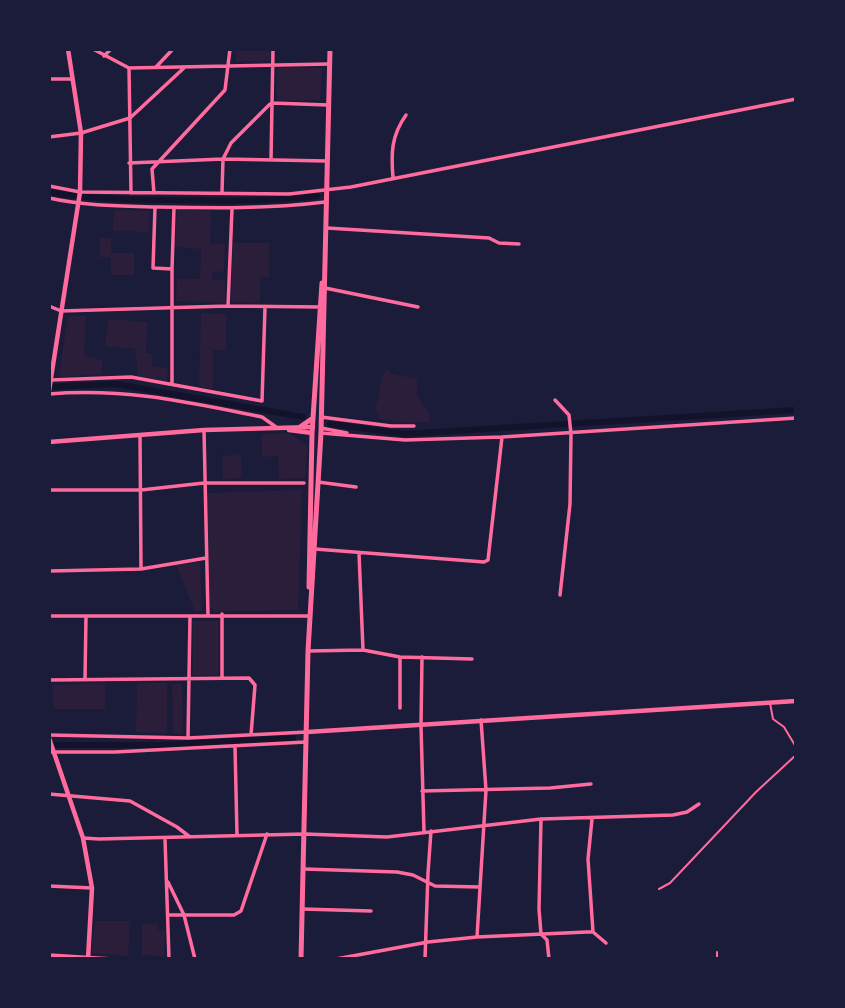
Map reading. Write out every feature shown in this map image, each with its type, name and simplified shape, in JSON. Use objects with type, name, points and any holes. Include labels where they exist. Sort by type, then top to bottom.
[{"type":"main road","points":[[310,594],[307,577],[313,418],[323,274],[330,49]]},
{"type":"main road","points":[[301,959],[307,651],[321,430],[321,307],[325,288],[323,274]]},
{"type":"main road","points":[[300,427],[313,418]]},
{"type":"main road","points":[[313,430],[321,430]]},
{"type":"street","points":[[68,49],[81,133],[80,192],[49,393],[116,393],[160,397],[262,417],[277,428],[313,430]]},
{"type":"street","points":[[93,49],[129,68],[330,64]]},
{"type":"street","points":[[104,56],[111,49]]},
{"type":"street","points":[[156,67],[173,49]]},
{"type":"street","points":[[154,193],[152,169],[225,90],[230,49]]},
{"type":"street","points":[[271,159],[273,49]]},
{"type":"street","points":[[49,137],[81,133],[130,118],[187,65]]},
{"type":"street","points":[[129,68],[131,193]]},
{"type":"street","points":[[49,79],[74,79]]},
{"type":"street","points":[[49,186],[80,192],[289,194],[393,178],[796,99]]},
{"type":"street","points":[[222,192],[223,159],[231,144],[272,103],[328,105]]},
{"type":"street","points":[[393,178],[393,142],[396,128],[406,115]]},
{"type":"street","points":[[129,163],[223,159],[327,161]]},
{"type":"street","points":[[49,198],[78,205],[232,209],[283,208],[325,202]]},
{"type":"street","points":[[155,207],[153,268],[172,270]]},
{"type":"street","points":[[172,384],[174,207]]},
{"type":"street","points":[[228,306],[232,209]]},
{"type":"street","points":[[325,228],[489,238],[499,243],[519,244]]},
{"type":"street","points":[[325,288],[418,307]]},
{"type":"street","points":[[49,306],[61,311],[228,306],[321,307]]},
{"type":"street","points":[[50,380],[131,377],[261,401],[265,307]]},
{"type":"street","points":[[555,400],[569,415],[571,434],[570,504],[560,596]]},
{"type":"street","points":[[321,417],[391,426],[414,426]]},
{"type":"street","points":[[321,430],[405,440],[502,438],[796,418]]},
{"type":"street","points":[[49,442],[204,430],[300,427],[313,430]]},
{"type":"street","points":[[204,430],[208,615]]},
{"type":"street","points":[[140,435],[141,569]]},
{"type":"street","points":[[315,549],[484,562],[488,560],[502,438]]},
{"type":"street","points":[[318,482],[356,486]]},
{"type":"street","points":[[49,491],[141,490],[204,483],[304,483]]},
{"type":"street","points":[[359,553],[363,650]]},
{"type":"street","points":[[49,571],[141,569],[206,558]]},
{"type":"street","points":[[222,614],[222,678]]},
{"type":"street","points":[[49,615],[309,616]]},
{"type":"street","points":[[85,679],[86,616]]},
{"type":"street","points":[[188,738],[190,616]]},
{"type":"street","points":[[307,651],[363,650],[400,657],[472,659]]},
{"type":"street","points":[[400,657],[400,708]]},
{"type":"street","points":[[422,657],[424,832]]},
{"type":"street","points":[[49,680],[249,678],[255,685],[251,735]]},
{"type":"street","points":[[88,959],[92,888],[83,838],[51,752],[49,736],[188,738],[421,726],[796,701]]},
{"type":"street","points":[[477,937],[486,824],[481,720]]},
{"type":"street","points":[[51,752],[115,752],[307,743]]},
{"type":"street","points":[[235,747],[237,835]]},
{"type":"street","points":[[422,791],[550,788],[590,784]]},
{"type":"street","points":[[49,794],[130,801],[190,837]]},
{"type":"street","points":[[83,838],[267,834],[387,837],[541,819],[673,815],[687,812],[699,804]]},
{"type":"street","points":[[541,819],[539,909],[541,934],[547,940],[549,959]]},
{"type":"street","points":[[592,819],[588,859],[593,932]]},
{"type":"street","points":[[425,959],[428,942],[431,831]]},
{"type":"street","points":[[169,915],[234,915],[241,911],[267,834]]},
{"type":"street","points":[[165,838],[169,959]]},
{"type":"street","points":[[304,869],[397,872],[413,875],[428,884],[480,887]]},
{"type":"street","points":[[167,880],[184,915],[195,959]]},
{"type":"street","points":[[49,886],[92,888]]},
{"type":"street","points":[[302,909],[371,911]]},
{"type":"street","points":[[336,959],[428,942],[477,937],[593,932],[606,943]]},
{"type":"street","points":[[49,955],[113,959]]},
{"type":"lane","points":[[770,702],[773,719],[784,727],[796,747]]},
{"type":"lane","points":[[659,889],[670,883],[756,792],[796,755]]},
{"type":"lane","points":[[717,952],[717,959]]},
{"type":"shaded area","points":[[235,49],[271,49],[270,61],[236,62]]},
{"type":"shaded area","points":[[277,68],[322,68],[320,100],[277,100]]},
{"type":"shaded area","points":[[114,210],[150,211],[149,232],[113,231]]},
{"type":"shaded area","points":[[177,210],[211,211],[210,243],[225,244],[224,272],[213,271],[212,279],[225,280],[225,303],[176,301],[177,278],[200,279],[201,249],[175,247]]},
{"type":"shaded area","points":[[100,238],[111,238],[111,253],[134,253],[134,275],[111,275],[111,257],[100,257]]},
{"type":"shaded area","points":[[233,243],[269,243],[269,277],[260,277],[260,303],[231,302]]},
{"type":"shaded area","points":[[201,313],[226,314],[226,350],[213,350],[213,389],[199,387]]},
{"type":"shaded area","points":[[68,316],[86,316],[84,356],[102,360],[102,374],[63,377],[59,374]]},
{"type":"shaded area","points":[[108,319],[147,322],[146,353],[152,354],[152,366],[168,368],[167,381],[138,376],[135,349],[105,346]]},
{"type":"shaded area","points":[[386,369],[393,374],[417,379],[417,396],[429,413],[429,422],[409,423],[379,419],[375,407]]},
{"type":"shaded area","points":[[290,433],[308,447],[305,478],[279,479],[278,456],[262,457],[262,434]]},
{"type":"shaded area","points":[[241,455],[242,478],[223,479],[222,456]]},
{"type":"shaded area","points":[[302,490],[298,610],[215,612],[210,607],[207,493]]},
{"type":"shaded area","points":[[200,562],[202,611],[195,611],[176,565]]},
{"type":"shaded area","points":[[193,621],[218,621],[218,675],[193,675]]},
{"type":"shaded area","points":[[105,683],[105,709],[54,709],[52,685]]},
{"type":"shaded area","points":[[137,683],[167,683],[167,733],[136,732]]},
{"type":"shaded area","points":[[172,684],[182,684],[183,733],[173,733]]},
{"type":"shaded area","points":[[95,921],[130,921],[128,956],[92,953]]},
{"type":"shaded area","points":[[142,924],[157,924],[158,930],[165,931],[164,956],[142,955]]},
{"type":"waterway","points":[[49,192],[137,200],[242,201],[317,196]]},
{"type":"waterway","points":[[49,387],[116,384],[303,417]]},
{"type":"waterway","points":[[330,424],[404,434],[796,410]]},
{"type":"waterway","points":[[49,745],[160,745],[293,738]]}]
